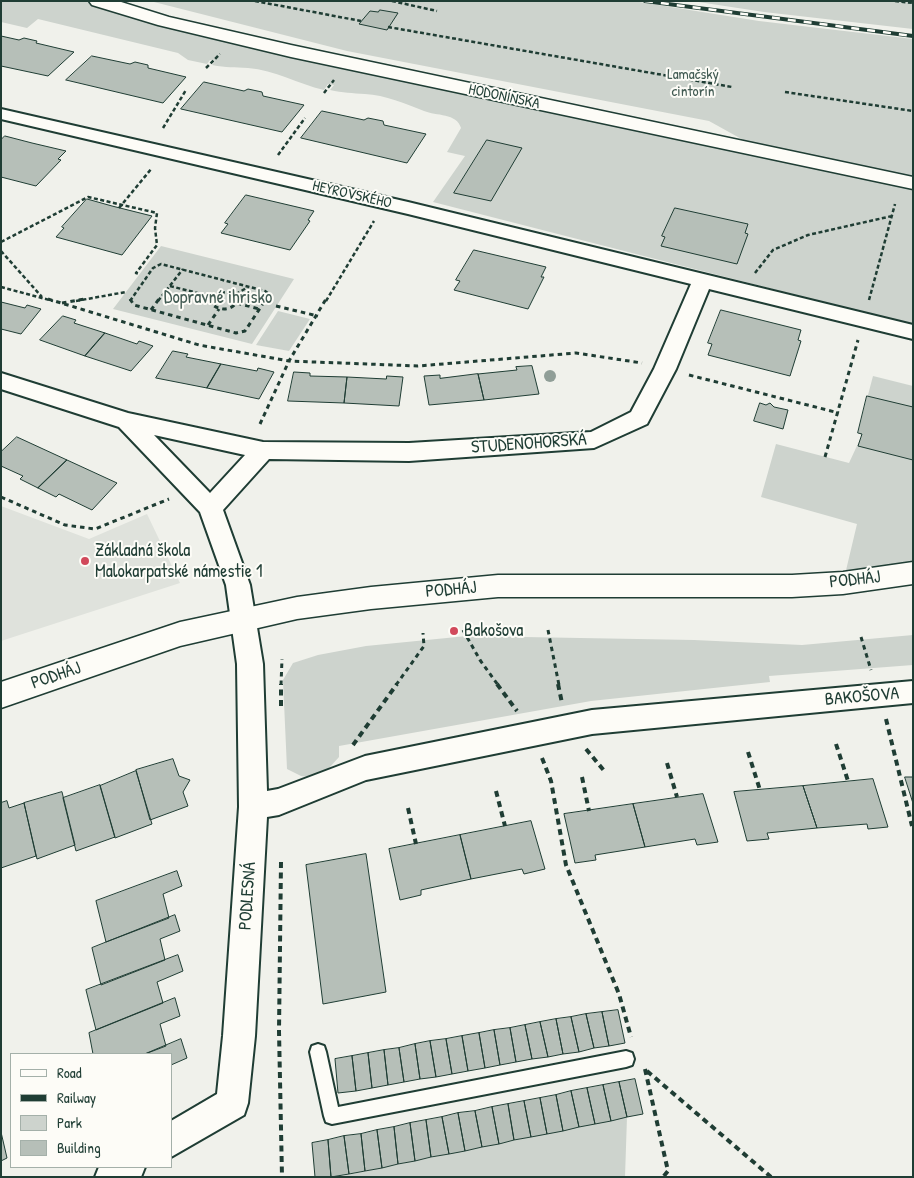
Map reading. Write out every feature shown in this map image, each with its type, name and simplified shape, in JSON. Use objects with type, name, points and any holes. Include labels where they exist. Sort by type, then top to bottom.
[{"type":"main road","name":"HODONÍNSKA","points":[[98,1],[201,30],[300,53],[913,183]]},
{"type":"main road","name":"PODHÁJ","points":[[1,694],[180,634],[245,618],[297,608],[371,598],[498,586],[792,586],[843,583],[913,573]]},
{"type":"street","name":"HEYROVSKÉHO","points":[[1,114],[385,203],[913,332]]},
{"type":"street","name":"STUDENOHORSKÁ","points":[[1,381],[127,421],[263,450],[409,452],[594,440],[639,418],[665,369],[702,281]]},
{"type":"street","name":"STUDENOHORSKÁ","points":[[127,421],[210,508],[238,585],[245,618]]},
{"type":"street","points":[[210,508],[263,450]]},
{"type":"street","name":"PODLESNÁ","points":[[172,1139],[232,1103],[239,1036],[253,806],[250,664],[245,618]]},
{"type":"street","name":"BAKOŠOVA","points":[[253,806],[279,802],[365,768],[592,722],[913,692]]},
{"type":"street","points":[[112,1177],[126,1168]]},
{"type":"lane","points":[[318,1052],[332,1116],[634,1061]]},
{"type":"path","points":[[255,1],[361,21]]},
{"type":"path","points":[[392,1],[437,11]]},
{"type":"path","points":[[895,1],[913,3]]},
{"type":"path","points":[[388,27],[732,87]]},
{"type":"path","points":[[206,68],[213,61]]},
{"type":"path","points":[[324,94],[331,84]]},
{"type":"path","points":[[163,128],[186,90]]},
{"type":"path","points":[[785,92],[913,111]]},
{"type":"path","points":[[278,155],[305,118]]},
{"type":"path","points":[[119,208],[158,161]]},
{"type":"path","points":[[1,242],[88,197],[122,204],[157,213],[155,228],[157,245],[136,273],[139,274]]},
{"type":"path","points":[[260,424],[289,361],[385,203]]},
{"type":"path","points":[[754,274],[773,250],[808,235],[892,216],[895,204]]},
{"type":"path","points":[[1,251],[42,298]]},
{"type":"path","points":[[161,264],[183,269],[249,286],[269,294],[244,331],[236,333],[134,306],[130,300],[153,268],[161,264]]},
{"type":"path","points":[[151,310],[183,269]]},
{"type":"path","points":[[170,286],[213,297]]},
{"type":"path","points":[[236,294],[239,297],[237,303],[228,309],[218,309],[211,303],[213,297],[220,292],[236,294],[249,286]]},
{"type":"path","points":[[1,287],[62,303],[199,345],[289,361],[418,366],[576,353],[665,369],[839,413]]},
{"type":"path","points":[[62,303],[126,292]]},
{"type":"path","points":[[237,303],[259,309]]},
{"type":"path","points":[[276,306],[318,316]]},
{"type":"path","points":[[208,325],[218,309]]},
{"type":"path","points":[[1,497],[65,525],[95,529],[170,499]]},
{"type":"path","points":[[463,630],[480,660],[533,735],[551,781],[566,865],[619,994],[631,1039]]},
{"type":"path","points":[[548,630],[567,728]]},
{"type":"path","points":[[349,750],[424,646],[423,633]]},
{"type":"path","points":[[861,637],[867,657]]},
{"type":"path","points":[[280,714],[282,659]]},
{"type":"path","points":[[879,694],[892,739],[912,826]]},
{"type":"path","points":[[836,744],[848,782]]},
{"type":"path","points":[[748,752],[760,790]]},
{"type":"path","points":[[667,763],[677,797]]},
{"type":"path","points":[[582,777],[589,811]]},
{"type":"path","points":[[496,791],[505,826]]},
{"type":"path","points":[[408,808],[416,844]]},
{"type":"path","points":[[281,855],[279,1031],[282,1177]]},
{"type":"path","points":[[634,1061],[771,1177]]},
{"type":"path","points":[[646,1071],[668,1171],[663,1177]]},
{"type":"shaded area","name":"Základná škola Malokarpatské námestie 1","points":[[1,506],[89,539],[147,514],[180,583],[1,641]]},
{"type":"green space","name":"Lamačský cintorín","points":[[1,1],[98,1],[164,21],[765,152],[709,121],[347,51],[150,1],[633,1],[759,21],[913,39],[913,325],[433,202],[465,156],[447,152],[461,128],[459,123],[451,117],[429,113],[380,96],[330,90],[334,85],[328,84],[324,90],[258,69],[212,65],[215,61],[210,60],[207,64],[188,60],[178,53],[38,19],[27,28],[1,22]]},
{"type":"green space","points":[[692,1],[913,1],[913,29],[764,12]]},
{"type":"green space","name":"Dopravné ihrisko","points":[[161,246],[294,279],[252,344],[113,309]]},
{"type":"green space","points":[[278,311],[310,319],[289,351],[256,345]]},
{"type":"green space","points":[[873,376],[913,386],[913,573],[843,583],[857,524],[761,497],[776,444],[849,463],[862,435],[858,433]]},
{"type":"green space","points":[[913,635],[913,665],[769,676],[770,682],[591,701],[339,746],[339,757],[320,778],[301,776],[287,769],[283,680],[293,663],[318,655],[366,646],[467,636],[694,640],[802,645]]},
{"type":"green space","points":[[627,1117],[625,1177],[337,1177]]},
{"type":"building","points":[[380,10],[398,13],[387,30],[359,24],[370,11],[378,12]]},
{"type":"building","points":[[1,36],[19,40],[24,38],[37,41],[36,43],[74,52],[48,76],[1,66]]},
{"type":"building","points":[[92,56],[130,64],[135,62],[148,65],[148,68],[186,77],[163,103],[66,80]]},
{"type":"building","points":[[204,82],[244,91],[248,89],[262,92],[263,96],[304,105],[282,132],[181,109]]},
{"type":"building","points":[[322,111],[364,120],[368,118],[383,121],[384,125],[426,134],[407,163],[301,138]]},
{"type":"building","points":[[5,136],[66,151],[58,159],[61,160],[36,186],[1,177],[1,140]]},
{"type":"building","points":[[487,140],[522,148],[491,201],[454,193]]},
{"type":"building","points":[[246,195],[314,211],[308,220],[310,221],[290,250],[221,233],[228,224],[225,223]]},
{"type":"building","points":[[87,199],[152,216],[122,255],[56,237],[64,228],[62,227]]},
{"type":"building","points":[[675,208],[748,224],[745,233],[748,234],[737,264],[661,246],[665,237],[662,236]]},
{"type":"building","points":[[474,250],[546,267],[541,277],[544,277],[528,309],[454,290],[460,281],[456,280]]},
{"type":"building","points":[[1,302],[25,308],[27,305],[41,309],[21,334],[1,329]]},
{"type":"building","points":[[721,310],[801,330],[798,340],[801,341],[790,376],[708,355],[712,344],[708,343]]},
{"type":"building","points":[[63,316],[76,320],[74,323],[105,333],[85,356],[40,340]]},
{"type":"building","points":[[105,333],[137,344],[139,341],[153,346],[131,371],[85,356]]},
{"type":"building","points":[[173,351],[188,354],[186,357],[221,364],[207,388],[156,378]]},
{"type":"building","points":[[221,364],[257,371],[258,368],[274,372],[259,399],[207,388]]},
{"type":"building","points":[[532,366],[539,394],[484,400],[478,374],[517,370],[516,367]]},
{"type":"building","points":[[294,372],[310,373],[310,376],[347,377],[344,403],[288,401]]},
{"type":"building","points":[[478,374],[484,400],[429,405],[424,376],[440,375],[440,378]]},
{"type":"building","points":[[387,376],[403,377],[399,406],[344,403],[347,377],[386,379]]},
{"type":"building","points":[[867,396],[913,407],[913,460],[858,446],[862,434],[858,433]]},
{"type":"building","points":[[760,403],[766,405],[770,403],[774,407],[788,410],[783,429],[754,421]]},
{"type":"building","points":[[17,437],[67,460],[38,488],[20,479],[23,476],[1,466],[1,452]]},
{"type":"building","points":[[67,460],[117,483],[92,510],[59,494],[56,497],[38,488]]},
{"type":"building","points":[[173,759],[179,776],[190,780],[183,792],[188,806],[150,820],[136,770]]},
{"type":"building","points":[[136,771],[152,824],[115,838],[100,786]]},
{"type":"building","points":[[905,777],[913,777],[913,803]]},
{"type":"building","points":[[873,779],[888,827],[868,829],[867,824],[817,828],[803,786]]},
{"type":"building","points":[[100,785],[115,837],[76,851],[63,798]]},
{"type":"building","points":[[803,786],[817,828],[767,833],[769,839],[747,841],[734,792]]},
{"type":"building","points":[[62,792],[75,845],[37,859],[24,803]]},
{"type":"building","points":[[703,794],[718,842],[697,845],[695,839],[645,847],[633,804]]},
{"type":"building","points":[[7,801],[9,808],[24,803],[36,856],[1,868],[1,803]]},
{"type":"building","points":[[633,804],[645,847],[595,855],[596,860],[575,863],[564,814]]},
{"type":"building","points":[[531,821],[545,869],[524,874],[522,869],[471,879],[460,835]]},
{"type":"building","points":[[460,835],[471,879],[421,890],[421,895],[400,900],[389,849]]},
{"type":"building","points":[[366,854],[386,992],[323,1004],[306,865]]},
{"type":"building","points":[[177,871],[182,886],[163,894],[169,918],[106,942],[96,901]]},
{"type":"building","points":[[175,915],[180,931],[160,939],[165,960],[101,985],[92,948]]},
{"type":"building","points":[[178,955],[183,971],[157,982],[163,1003],[96,1030],[86,990]]},
{"type":"building","points":[[175,998],[180,1016],[160,1024],[166,1046],[148,1053],[93,1053],[89,1033]]},
{"type":"building","points":[[618,1010],[625,1043],[609,1046],[602,1012]]},
{"type":"building","points":[[602,1012],[609,1046],[594,1048],[586,1014]]},
{"type":"building","points":[[586,1014],[594,1048],[579,1052],[571,1017]]},
{"type":"building","points":[[571,1017],[579,1052],[563,1054],[556,1019]]},
{"type":"building","points":[[556,1019],[563,1054],[548,1057],[540,1022]]},
{"type":"building","points":[[540,1022],[548,1057],[532,1059],[525,1025]]},
{"type":"building","points":[[525,1025],[532,1059],[516,1062],[510,1028]]},
{"type":"building","points":[[510,1028],[516,1062],[500,1065],[494,1030]]},
{"type":"building","points":[[494,1030],[500,1065],[485,1068],[479,1033]]},
{"type":"building","points":[[479,1033],[485,1068],[468,1071],[462,1036]]},
{"type":"building","points":[[462,1036],[468,1071],[452,1074],[446,1039]]},
{"type":"building","points":[[181,1039],[187,1058],[172,1065],[172,1053],[147,1053]]},
{"type":"building","points":[[446,1039],[452,1074],[436,1077],[430,1041]]},
{"type":"building","points":[[430,1041],[436,1077],[420,1079],[415,1044]]},
{"type":"building","points":[[415,1044],[420,1079],[404,1082],[399,1048]]},
{"type":"building","points":[[399,1048],[404,1082],[388,1085],[384,1050]]},
{"type":"building","points":[[384,1050],[388,1085],[372,1088],[368,1053]]},
{"type":"building","points":[[368,1053],[372,1088],[356,1091],[352,1056]]},
{"type":"building","points":[[352,1056],[356,1091],[338,1093],[335,1059]]},
{"type":"building","points":[[635,1079],[643,1114],[627,1117],[619,1082]]},
{"type":"building","points":[[619,1082],[627,1117],[611,1121],[603,1085]]},
{"type":"building","points":[[603,1085],[611,1121],[595,1124],[587,1088]]},
{"type":"building","points":[[587,1088],[595,1124],[579,1127],[571,1091]]},
{"type":"building","points":[[571,1091],[579,1127],[563,1131],[556,1095]]},
{"type":"building","points":[[556,1095],[563,1131],[547,1134],[540,1098]]},
{"type":"building","points":[[540,1098],[547,1134],[531,1137],[524,1101]]},
{"type":"building","points":[[524,1101],[531,1137],[514,1140],[508,1104]]},
{"type":"building","points":[[508,1104],[514,1140],[499,1144],[492,1107]]},
{"type":"building","points":[[492,1107],[499,1144],[482,1147],[475,1111]]},
{"type":"building","points":[[475,1111],[482,1147],[465,1151],[458,1113]]},
{"type":"building","points":[[458,1113],[465,1151],[449,1154],[442,1117]]},
{"type":"building","points":[[442,1117],[449,1154],[431,1157],[426,1120]]},
{"type":"building","points":[[426,1120],[431,1157],[415,1161],[410,1123]]},
{"type":"building","points":[[410,1123],[415,1161],[398,1164],[394,1127]]},
{"type":"building","points":[[394,1127],[398,1164],[382,1168],[377,1130]]},
{"type":"building","points":[[377,1130],[382,1168],[365,1171],[361,1134]]},
{"type":"building","points":[[1,1132],[7,1158],[1,1161]]},
{"type":"building","points":[[361,1134],[365,1171],[349,1174],[344,1136]]},
{"type":"building","points":[[344,1136],[349,1174],[331,1177],[328,1140]]},
{"type":"building","points":[[328,1140],[331,1177],[315,1177],[312,1143]]},
{"type":"railway","points":[[645,1],[913,36]]},
{"type":"place","name":"Základná škola Malokarpatské námestie 1","points":[[85,561]]},
{"type":"place","name":"Bakošova","points":[[454,631]]}]
